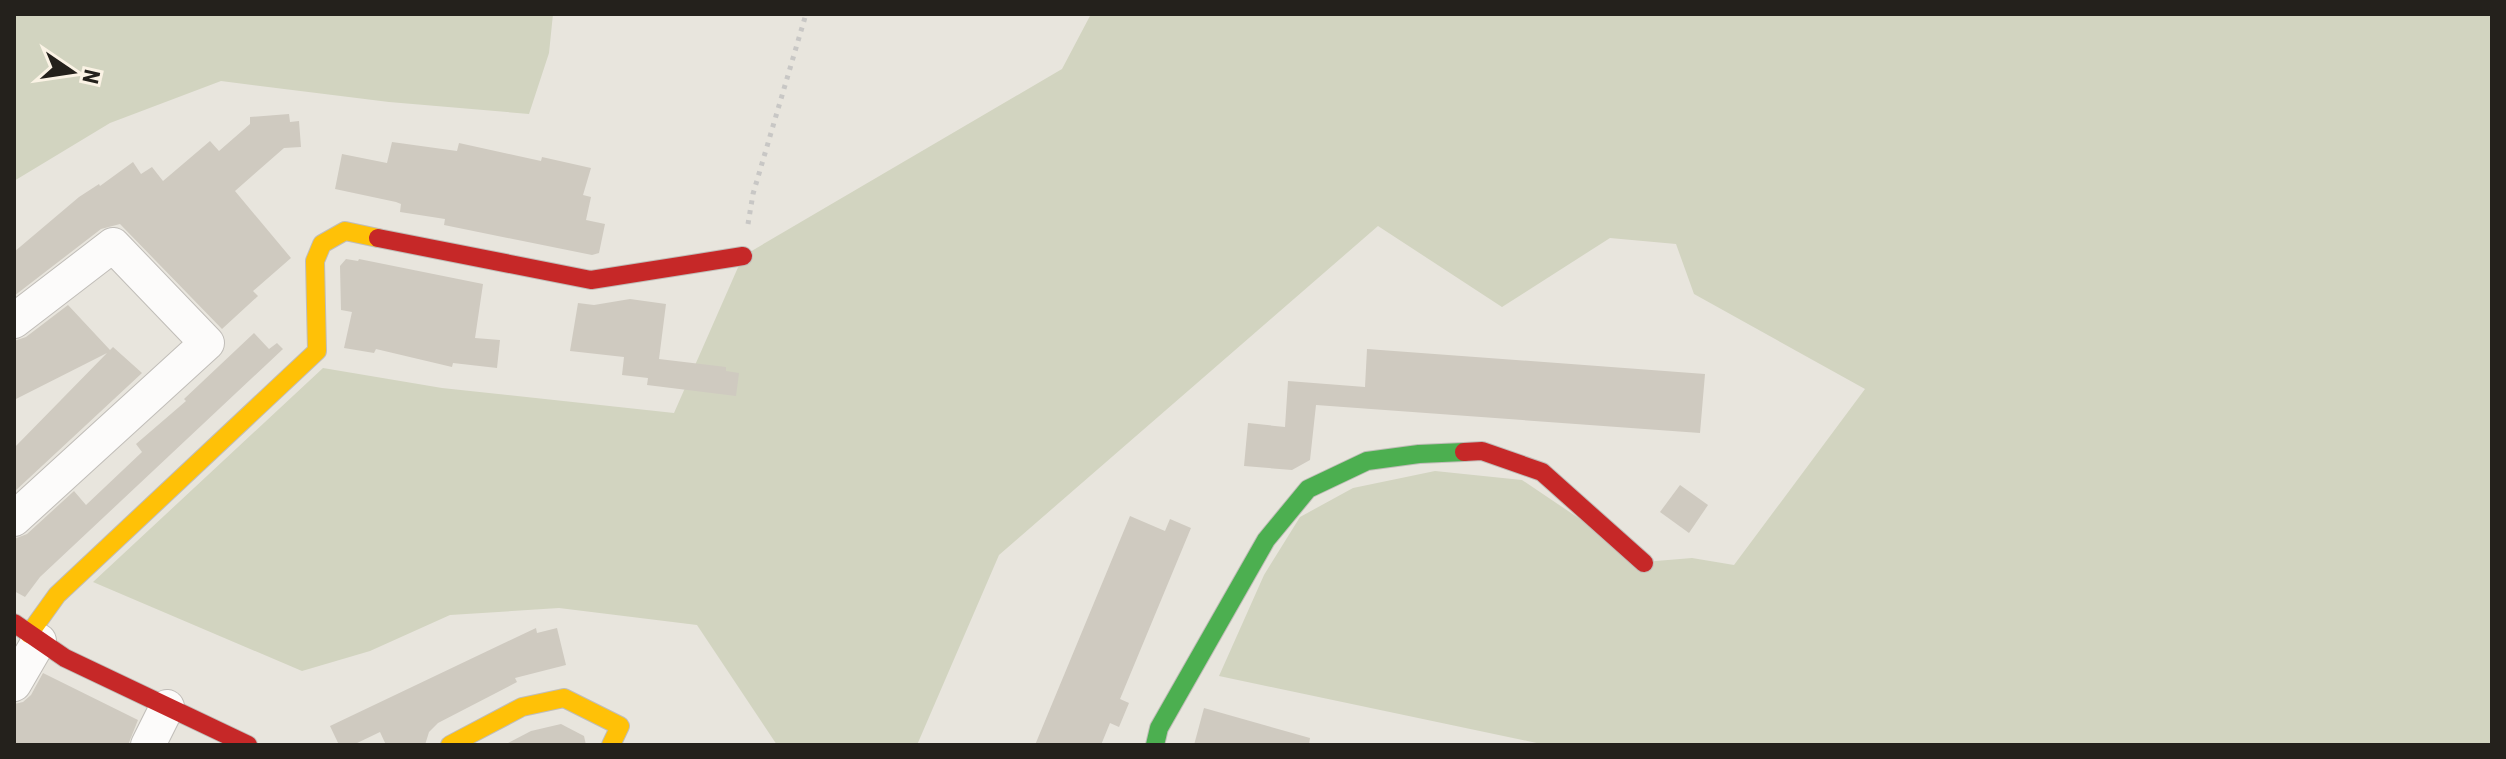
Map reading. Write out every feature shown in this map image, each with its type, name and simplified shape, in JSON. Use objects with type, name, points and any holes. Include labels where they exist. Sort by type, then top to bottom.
[{"type":"street","points":[[14,684],[27,633],[57,595],[317,351],[315,261],[322,244],[345,231],[591,280],[743,256]]},
{"type":"street","points":[[14,321],[113,245],[207,343],[14,519]]},
{"type":"street","points":[[1155,745],[1159,728],[1266,540],[1308,489],[1367,461],[1419,454],[1482,451],[1542,472],[1644,563]]},
{"type":"street","points":[[27,633],[65,658],[248,745]]},
{"type":"street","points":[[450,745],[522,707],[564,698],[620,726],[611,745]]},
{"type":"street","points":[[148,745],[167,707]]},
{"type":"path","points":[[743,256],[753,194],[806,14]]},
{"type":"green space","points":[[14,14],[553,14],[549,53],[529,114],[389,102],[221,81],[110,123],[14,181]]},
{"type":"green space","points":[[1091,14],[2492,14],[2492,745],[1546,745],[1219,676],[1264,575],[1300,517],[1353,488],[1435,471],[1522,480],[1644,562],[1692,558],[1734,565],[1865,389],[1694,294],[1676,244],[1610,238],[1502,307],[1378,226],[999,555],[917,745],[777,745],[697,625],[559,608],[450,615],[370,651],[302,671],[93,582],[323,368],[442,388],[674,413],[743,256],[1062,69]]},
{"type":"building","points":[[289,114],[290,122],[299,121],[301,147],[284,148],[235,191],[291,258],[253,291],[258,296],[222,329],[120,224],[101,229],[14,296],[14,252],[79,197],[133,162],[141,174],[152,167],[163,181],[210,141],[219,151],[250,124],[250,117]]},
{"type":"building","points":[[392,142],[457,151],[459,143],[541,161],[542,157],[591,168],[583,195],[591,197],[586,220],[605,224],[599,253],[592,255],[444,225],[445,219],[400,212],[401,204],[396,202],[335,189],[342,154],[387,163]]},
{"type":"building","points":[[346,259],[483,284],[475,338],[500,340],[497,368],[453,363],[452,367],[376,349],[374,353],[344,348],[352,312],[341,310],[340,266]]},
{"type":"building","points":[[630,299],[666,304],[659,359],[726,367],[726,371],[739,373],[736,396],[647,385],[648,378],[622,375],[624,357],[570,351],[578,303],[594,305]]},
{"type":"building","points":[[68,305],[110,350],[113,347],[142,373],[14,492],[14,448],[107,353],[14,400],[14,341],[26,337]]},
{"type":"building","points":[[254,333],[269,349],[277,343],[283,349],[40,577],[25,597],[14,591],[14,539],[27,534],[74,491],[86,505],[142,452],[136,444],[186,401],[184,399]]},
{"type":"building","points":[[1367,349],[1705,374],[1700,433],[1316,405],[1310,460],[1292,470],[1244,466],[1248,423],[1285,427],[1288,381],[1365,387]]},
{"type":"building","points":[[1680,485],[1708,505],[1689,533],[1660,512]]},
{"type":"building","points":[[1130,516],[1165,531],[1170,519],[1191,528],[1120,699],[1129,703],[1119,727],[1110,723],[1101,745],[1035,745]]},
{"type":"building","points":[[536,628],[537,633],[557,628],[566,665],[515,678],[517,682],[438,723],[429,732],[425,745],[386,745],[380,732],[353,745],[339,745],[330,726]]},
{"type":"building","points":[[43,673],[138,720],[128,745],[14,745],[14,704],[23,702],[31,695]]},
{"type":"building","points":[[1204,708],[1310,738],[1309,745],[1194,745]]},
{"type":"building","points":[[561,724],[584,736],[586,745],[504,745],[531,731]]},
{"type":"traffic: fast","points":[[1155,745],[1159,728],[1266,540],[1308,489],[1367,461],[1464,452]]},
{"type":"traffic: slow","points":[[29,634],[57,595],[317,351],[315,261],[322,244],[345,231],[378,238]]},
{"type":"traffic: slow","points":[[450,745],[522,707],[564,698],[620,726],[611,745]]},
{"type":"traffic: jam","points":[[378,238],[591,280],[743,256]]},
{"type":"traffic: jam","points":[[1464,452],[1482,451],[1542,472],[1644,563]]},
{"type":"traffic: jam","points":[[14,623],[65,658],[248,745]]}]
